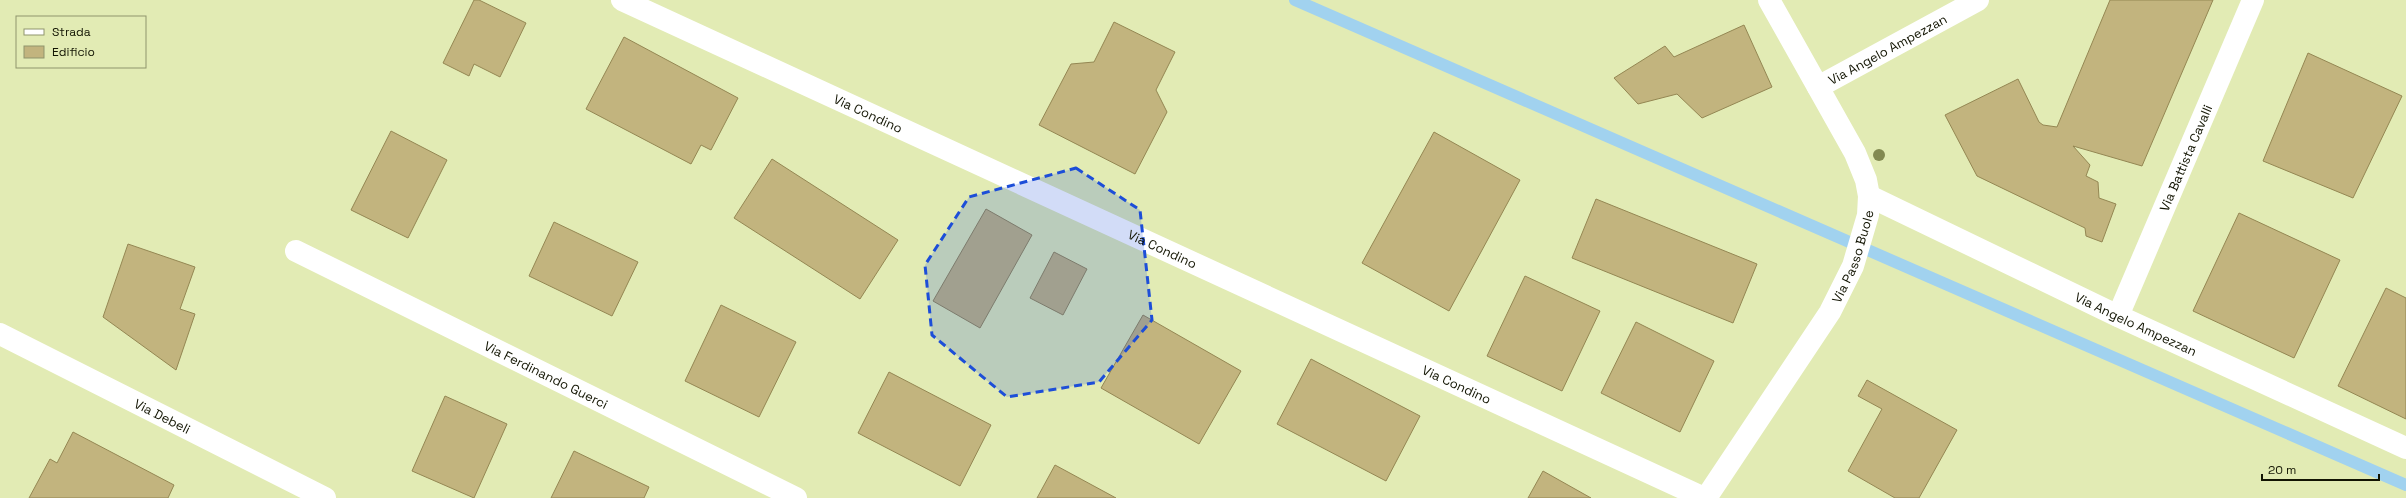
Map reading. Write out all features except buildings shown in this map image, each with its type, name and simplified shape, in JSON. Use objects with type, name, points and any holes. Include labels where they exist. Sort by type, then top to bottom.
[{"type":"street","name":"Via Condino","points":[[622,0],[1705,498]]},
{"type":"street","name":"Via Passo Buole","points":[[1705,498],[1830,312],[1846,281],[1858,252],[1868,206],[1865,176],[1855,153],[1769,0]]},
{"type":"street","name":"Via Angelo Ampezzan","points":[[1818,87],[1978,0]]},
{"type":"street","name":"Via Battista Cavalli","points":[[2118,316],[2253,0]]},
{"type":"street","name":"Via Angelo Ampezzan","points":[[1868,206],[2118,316],[2406,448]]},
{"type":"street","name":"Via Ferdinando Guerci","points":[[296,251],[796,498]]},
{"type":"street","name":"Via Debeli","points":[[0,334],[325,498]]},
{"type":"highlighted area","points":[[1076,168],[1140,210],[1152,320],[1099,382],[1007,397],[932,335],[925,265],[969,197]]},
{"type":"waterway","points":[[1295,0],[2406,485]]}]
